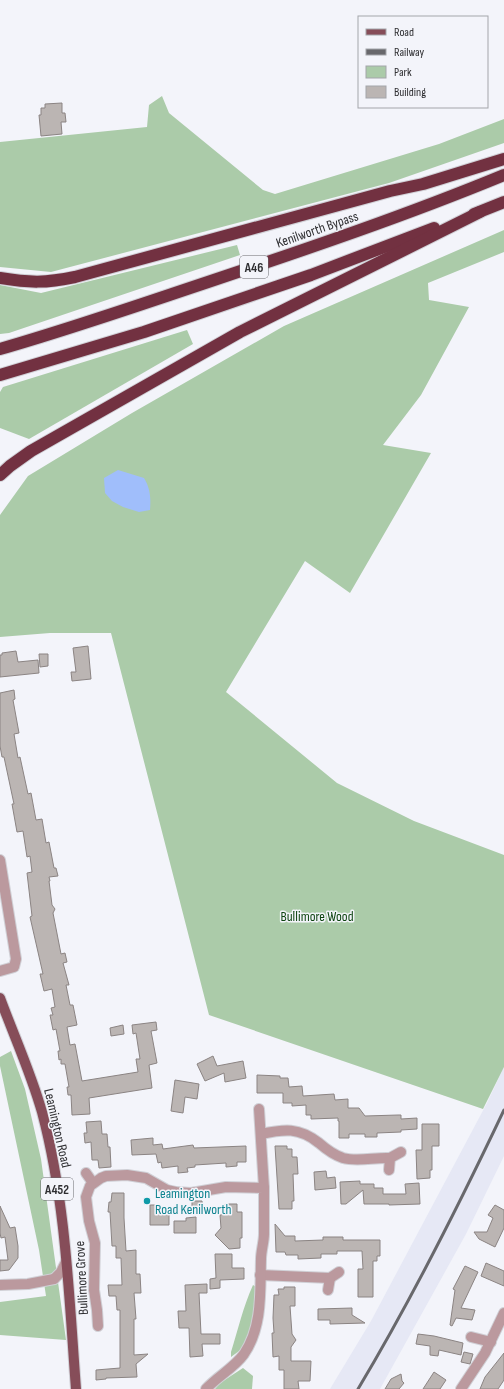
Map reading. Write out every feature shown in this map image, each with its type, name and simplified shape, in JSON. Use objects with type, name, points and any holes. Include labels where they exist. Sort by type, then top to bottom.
[{"type":"highway","points":[[0,278],[33,282],[50,282],[75,277],[423,184],[504,159]]},
{"type":"highway","name":"Kenilworth Bypass","points":[[0,349],[58,332],[302,250],[394,218],[504,175]]},
{"type":"highway","name":"A46","points":[[0,375],[144,332],[311,275],[504,202]]},
{"type":"highway","points":[[0,475],[31,451],[240,332],[480,212]]},
{"type":"main road","name":"Leamington Road","points":[[0,998],[34,1085],[44,1122],[56,1178],[64,1234],[76,1389]]},
{"type":"street","points":[[0,860],[16,959],[14,966],[0,971]]},
{"type":"street","points":[[206,1389],[238,1361],[252,1341],[259,1313],[261,1255],[264,1236],[264,1188],[259,1108]]},
{"type":"street","points":[[261,1134],[280,1130],[295,1131],[307,1135],[334,1154],[344,1158],[390,1158],[401,1152]]},
{"type":"street","points":[[389,1170],[390,1158]]},
{"type":"street","points":[[86,1173],[93,1183],[106,1176],[127,1175],[146,1178],[167,1190],[176,1192],[191,1193],[226,1187],[264,1188]]},
{"type":"street","name":"Bullimore Grove","points":[[93,1183],[87,1191],[86,1197],[89,1221],[95,1243],[94,1290],[98,1326]]},
{"type":"street","points":[[0,1285],[28,1284],[54,1279],[61,1272],[66,1262]]},
{"type":"street","points":[[260,1275],[330,1278],[339,1272]]},
{"type":"street","points":[[328,1290],[330,1278]]},
{"type":"street","points":[[54,1279],[63,1284],[69,1292]]},
{"type":"street","points":[[461,1389],[485,1353],[504,1313]]},
{"type":"street","points":[[471,1337],[491,1342]]},
{"type":"shaded area","points":[[504,1067],[504,1156],[466,1234],[380,1389],[330,1389],[371,1321],[487,1103]]},
{"type":"green space","points":[[162,96],[169,113],[263,190],[275,194],[439,144],[504,119],[504,143],[389,183],[51,272],[0,267],[0,142],[147,127],[149,105]]},
{"type":"green space","name":"Bullimore Wood","points":[[504,230],[504,252],[428,283],[429,300],[469,307],[421,395],[383,445],[431,453],[350,593],[305,561],[226,692],[337,783],[414,821],[504,855],[504,1067],[483,1109],[209,1015],[111,633],[50,633],[0,637],[0,515],[28,476],[132,413],[284,326]]},
{"type":"green space","points":[[237,245],[240,255],[9,333],[0,334],[0,285],[41,293]]},
{"type":"green space","points":[[187,330],[193,344],[29,439],[0,428],[0,392],[3,387]]},
{"type":"green space","points":[[11,1051],[25,1089],[41,1159],[66,1340],[0,1335],[0,1302],[46,1296],[39,1250],[0,1066],[0,1057]]},
{"type":"green space","points":[[253,1285],[256,1287],[255,1321],[243,1348],[231,1357],[231,1352],[241,1318]]},
{"type":"green space","points":[[243,1368],[253,1376],[252,1389],[215,1389],[220,1383]]},
{"type":"water","points":[[118,470],[144,478],[150,493],[150,510],[139,512],[123,507],[112,501],[105,493],[104,478]]},
{"type":"building","points":[[62,103],[62,113],[65,113],[66,122],[61,122],[62,134],[41,136],[39,115],[41,115],[41,108],[45,108],[45,104]]},
{"type":"building","points":[[88,646],[91,679],[72,681],[71,672],[76,672],[73,648]]},
{"type":"building","points":[[16,651],[18,662],[38,660],[39,673],[0,677],[0,655],[2,655],[2,653]]},
{"type":"building","points":[[39,654],[48,654],[48,666],[40,667]]},
{"type":"building","points":[[14,690],[15,699],[13,700],[19,733],[14,734],[18,758],[20,757],[28,794],[31,793],[36,820],[42,819],[46,843],[49,842],[54,868],[56,868],[58,876],[49,877],[49,881],[52,905],[55,909],[53,913],[61,954],[65,953],[67,962],[63,963],[69,985],[66,985],[70,1005],[73,1005],[77,1025],[67,1027],[70,1045],[75,1044],[82,1081],[138,1072],[136,1059],[140,1059],[136,1033],[133,1034],[132,1025],[156,1022],[157,1030],[151,1031],[157,1063],[149,1065],[152,1088],[89,1098],[90,1114],[72,1115],[71,1095],[68,1095],[67,1087],[69,1087],[65,1064],[61,1064],[61,1059],[59,1060],[58,1051],[60,1051],[56,1029],[53,1030],[50,1015],[53,1015],[51,1008],[55,1007],[52,989],[44,991],[40,974],[43,974],[30,917],[32,916],[27,873],[32,872],[30,856],[27,857],[23,831],[17,832],[12,804],[14,804],[4,757],[2,757],[0,746],[0,693]]},
{"type":"building","points":[[123,1025],[124,1034],[111,1036],[110,1028]]},
{"type":"building","points":[[213,1056],[217,1066],[243,1061],[246,1078],[225,1082],[224,1073],[205,1081],[197,1064]]},
{"type":"building","points":[[257,1075],[280,1076],[280,1078],[288,1078],[289,1087],[302,1086],[303,1096],[334,1094],[335,1100],[348,1099],[348,1108],[359,1108],[365,1116],[401,1115],[401,1119],[417,1118],[417,1129],[401,1130],[401,1132],[377,1133],[377,1137],[365,1137],[365,1134],[349,1134],[349,1138],[339,1138],[338,1118],[311,1119],[311,1115],[306,1115],[306,1105],[292,1106],[292,1103],[283,1103],[283,1093],[257,1093]]},
{"type":"building","points":[[175,1080],[199,1084],[197,1099],[185,1097],[183,1113],[171,1111]]},
{"type":"building","points":[[101,1121],[102,1134],[107,1134],[108,1147],[110,1147],[111,1167],[99,1168],[98,1160],[92,1160],[91,1142],[85,1143],[84,1133],[87,1133],[86,1122]]},
{"type":"building","points":[[422,1124],[439,1124],[439,1146],[432,1146],[432,1170],[430,1170],[430,1178],[417,1179],[416,1150],[422,1150]]},
{"type":"building","points":[[153,1138],[153,1145],[162,1144],[163,1149],[193,1145],[194,1148],[246,1146],[246,1162],[237,1162],[237,1166],[226,1167],[226,1163],[195,1165],[195,1167],[187,1168],[188,1172],[178,1173],[178,1166],[162,1168],[161,1162],[158,1163],[156,1154],[132,1155],[131,1140]]},
{"type":"building","points":[[275,1146],[287,1146],[287,1149],[292,1149],[292,1157],[297,1157],[298,1174],[293,1174],[294,1201],[292,1201],[292,1209],[279,1209]]},
{"type":"building","points":[[326,1171],[327,1178],[335,1177],[336,1188],[315,1190],[314,1172]]},
{"type":"building","points":[[360,1181],[360,1184],[374,1184],[374,1188],[383,1188],[383,1194],[406,1194],[405,1184],[419,1183],[420,1204],[364,1204],[363,1190],[346,1204],[341,1204],[340,1182]]},
{"type":"building","points":[[112,1193],[124,1193],[126,1251],[136,1250],[136,1274],[140,1274],[141,1293],[134,1293],[136,1319],[134,1319],[134,1355],[148,1354],[136,1364],[137,1377],[106,1378],[96,1380],[96,1370],[120,1368],[120,1310],[117,1310],[116,1296],[109,1296],[108,1285],[122,1285],[121,1258],[116,1258],[116,1246],[112,1246],[110,1212],[108,1212]]},
{"type":"building","points":[[192,1201],[202,1201],[203,1211],[192,1211]]},
{"type":"building","points":[[225,1204],[237,1204],[237,1212],[242,1212],[242,1238],[240,1238],[240,1248],[229,1249],[215,1235],[221,1228],[220,1215],[225,1214]]},
{"type":"building","points":[[150,1205],[160,1205],[160,1207],[166,1207],[166,1209],[169,1209],[169,1225],[150,1225]]},
{"type":"building","points":[[495,1205],[504,1210],[504,1228],[495,1247],[479,1239],[474,1232],[487,1232],[493,1218],[488,1215]]},
{"type":"building","points":[[0,1206],[10,1228],[15,1227],[18,1258],[9,1270],[0,1271],[0,1260],[8,1260],[5,1237],[1,1238],[0,1233]]},
{"type":"building","points":[[196,1217],[196,1233],[174,1233],[174,1221],[186,1221],[186,1218]]},
{"type":"building","points":[[275,1224],[285,1236],[295,1236],[295,1241],[323,1240],[323,1237],[343,1237],[343,1240],[380,1240],[380,1256],[377,1256],[377,1261],[373,1261],[373,1297],[358,1297],[358,1269],[363,1269],[362,1251],[337,1251],[337,1254],[321,1254],[321,1258],[298,1259],[298,1255],[286,1255],[285,1252],[276,1252]]},
{"type":"building","points":[[215,1254],[232,1254],[232,1268],[244,1268],[244,1279],[220,1280],[220,1288],[210,1289],[210,1279],[216,1278]]},
{"type":"building","points":[[486,1263],[504,1271],[504,1286],[481,1276]]},
{"type":"building","points":[[465,1266],[478,1272],[461,1308],[475,1310],[472,1320],[456,1318],[452,1326],[450,1325],[455,1290],[453,1289]]},
{"type":"building","points":[[207,1284],[207,1293],[199,1293],[201,1334],[220,1334],[220,1344],[202,1344],[203,1356],[190,1357],[189,1328],[179,1328],[178,1311],[186,1311],[185,1285]]},
{"type":"building","points":[[284,1287],[295,1287],[295,1306],[290,1306],[292,1334],[296,1340],[291,1347],[291,1361],[311,1361],[310,1381],[298,1381],[299,1389],[284,1389],[284,1370],[279,1370],[279,1356],[273,1357],[272,1333],[274,1333],[274,1295],[279,1295],[278,1289],[284,1289]]},
{"type":"building","points":[[352,1308],[352,1315],[365,1323],[330,1324],[330,1320],[318,1320],[318,1309]]},
{"type":"building","points":[[418,1334],[463,1343],[461,1355],[439,1350],[438,1356],[430,1355],[430,1346],[416,1344]]},
{"type":"building","points":[[464,1352],[473,1354],[470,1364],[461,1362]]},
{"type":"building","points":[[504,1353],[504,1380],[498,1389],[480,1389],[485,1377]]},
{"type":"building","points":[[434,1372],[446,1380],[440,1389],[423,1389]]},
{"type":"building","points":[[401,1374],[402,1381],[404,1383],[399,1389],[385,1389],[391,1379]]},
{"type":"railway","points":[[358,1389],[397,1321],[434,1251],[504,1110]]},
{"type":"place","name":"Leamington Road Kenilworth","points":[[147,1201]]}]
